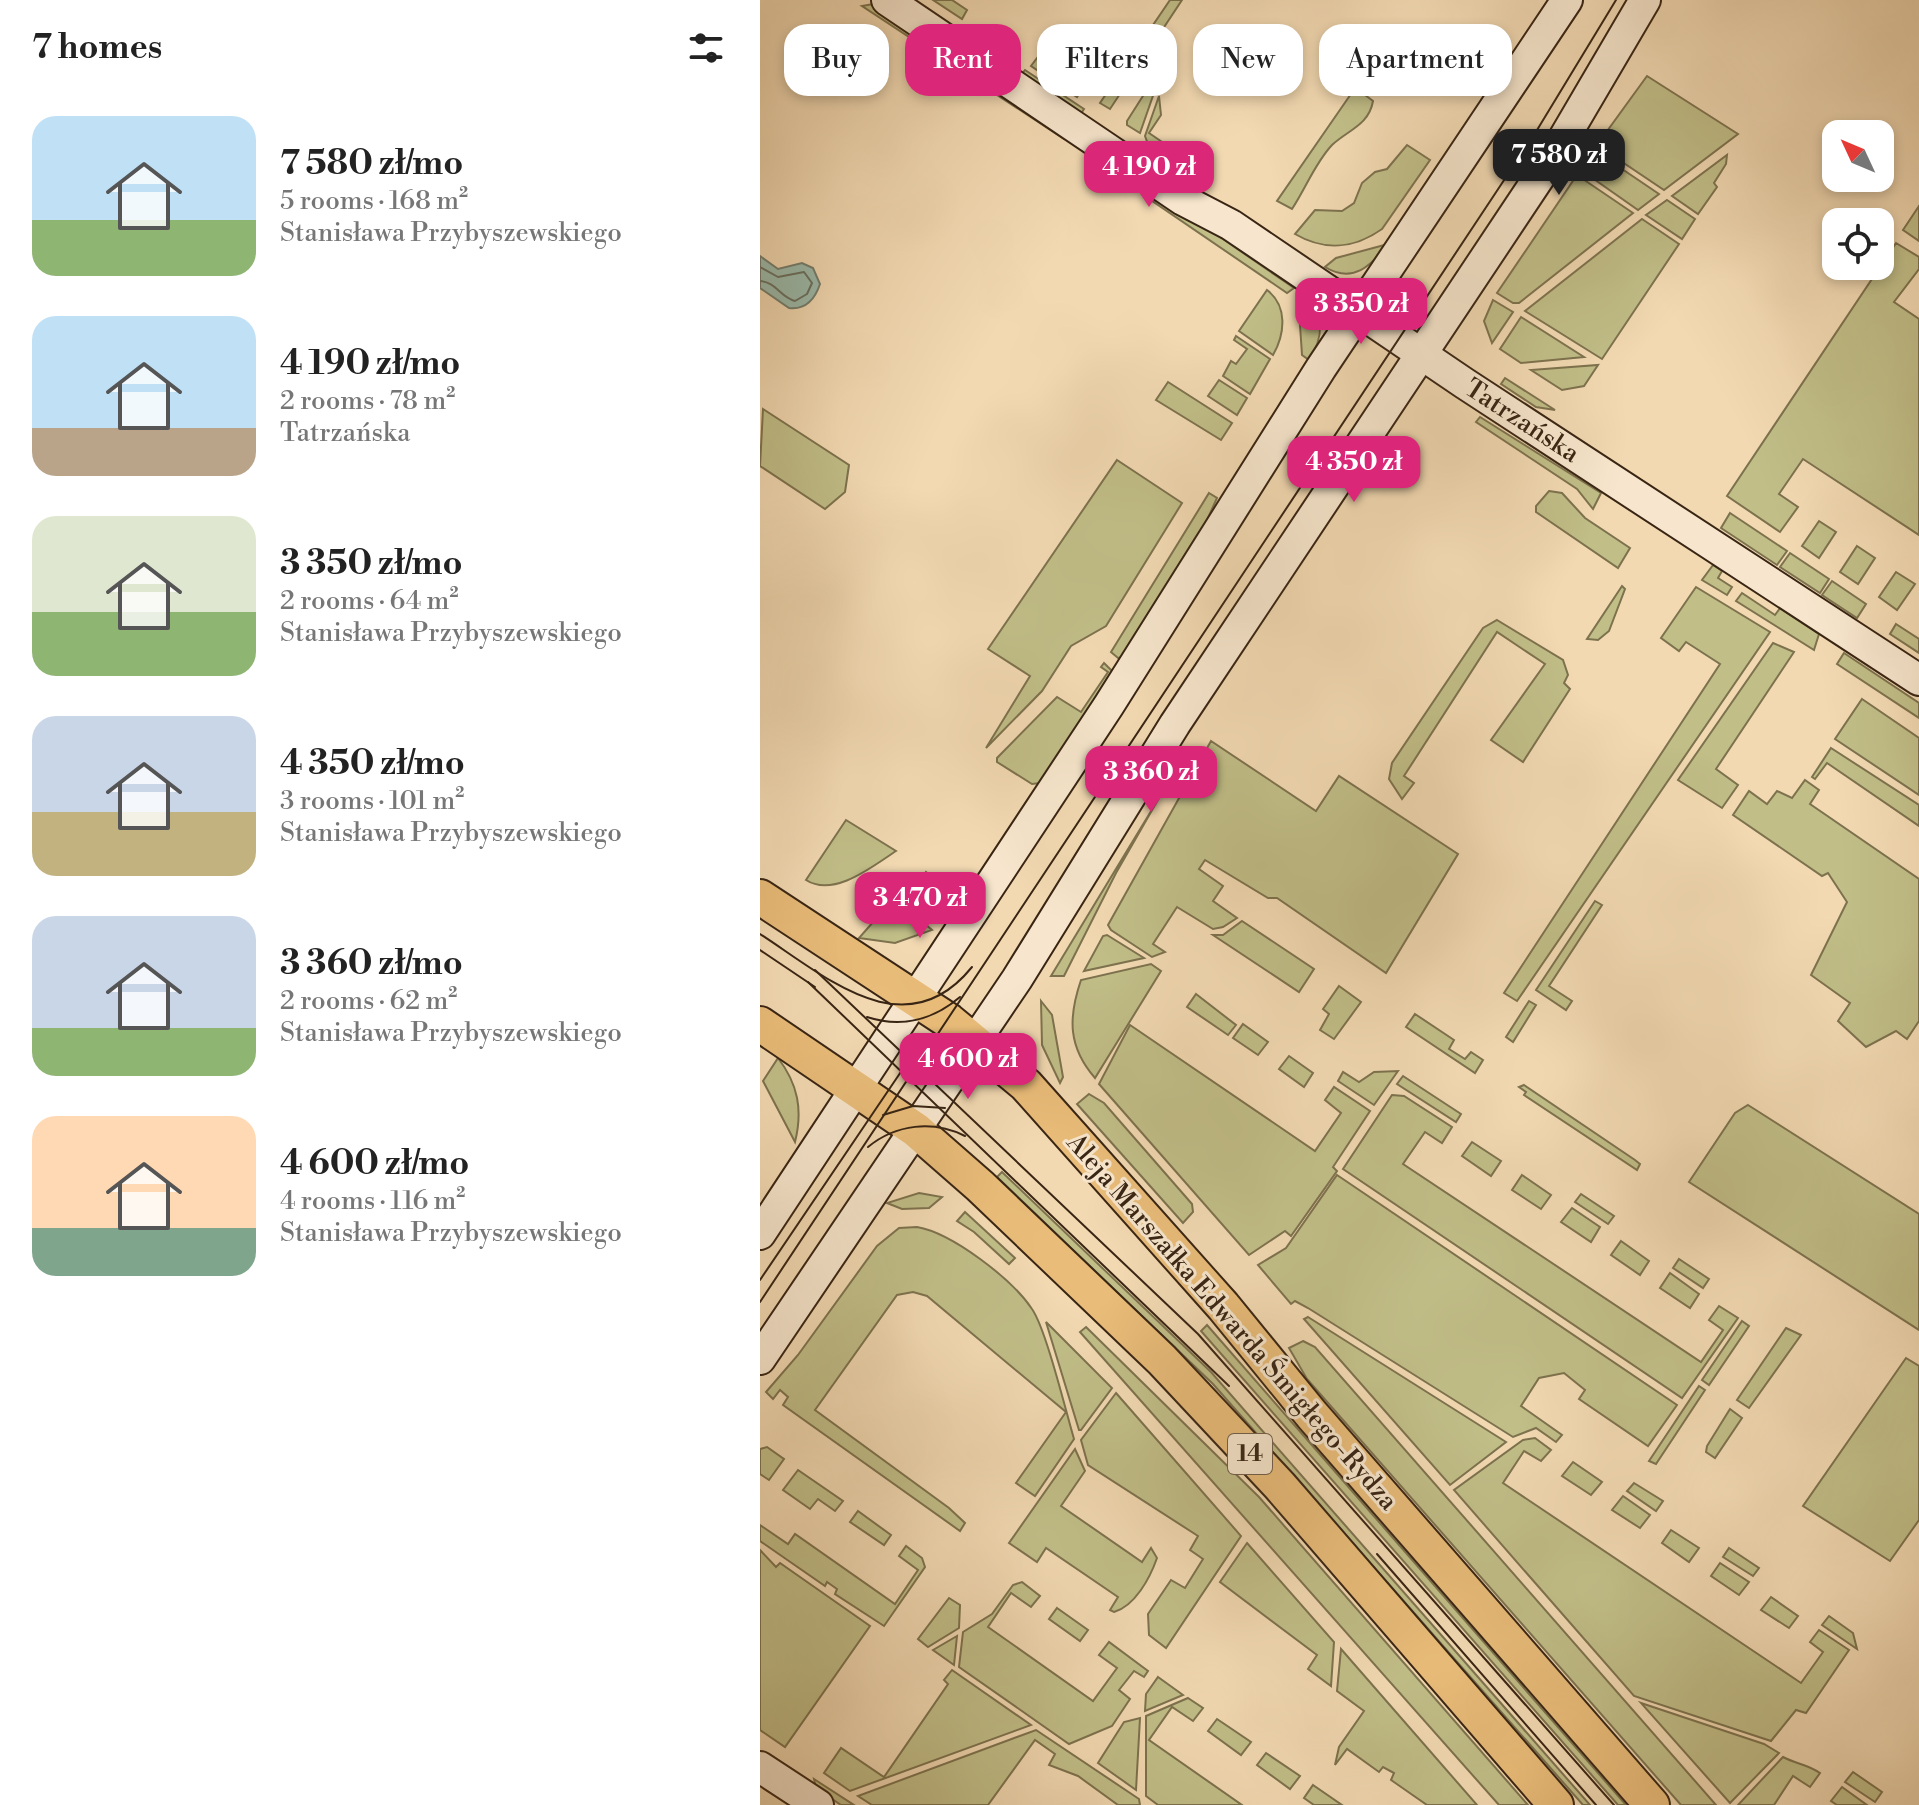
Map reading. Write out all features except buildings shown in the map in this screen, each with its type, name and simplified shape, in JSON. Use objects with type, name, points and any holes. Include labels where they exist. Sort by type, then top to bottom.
[{"type":"main road","name":"Tatrzańska","points":[[887,0],[1161,185],[1231,225],[1421,354],[1919,680]]},
{"type":"main road","points":[[760,1234],[1109,705],[1358,312],[1567,0]]},
{"type":"main road","points":[[760,1359],[976,1041],[1175,724],[1593,95],[1645,0]]},
{"type":"main road","name":"Aleja Marszałka Edwarda Śmigłego-Rydza","points":[[760,897],[976,1041],[1041,1100],[1202,1282],[1312,1415],[1652,1805]]},
{"type":"main road","name":"14","points":[[760,1024],[916,1130],[985,1190],[1162,1360],[1280,1486],[1556,1805]]},
{"type":"main road","points":[[760,1767],[818,1805]]},
{"type":"shaded area","points":[[933,0],[952,0],[967,10],[962,19]]},
{"type":"shaded area","points":[[1170,0],[1182,0],[1166,24],[1154,24]]},
{"type":"shaded area","points":[[873,4],[883,9],[905,24],[905,34],[862,6]]},
{"type":"shaded area","points":[[1025,70],[1037,78],[1037,86],[1021,75]]},
{"type":"shaded area","points":[[1647,76],[1738,134],[1664,190],[1597,145]]},
{"type":"shaded area","points":[[999,96],[1010,96],[1067,135],[1064,139]]},
{"type":"shaded area","points":[[1052,96],[1064,96],[1084,109],[1080,115]]},
{"type":"shaded area","points":[[1105,96],[1119,96],[1110,109],[1100,103]]},
{"type":"shaded area","points":[[1143,96],[1153,96],[1140,133],[1127,125]]},
{"type":"shaded area","points":[[1159,96],[1161,115],[1149,133],[1209,174],[1204,181],[1148,144],[1145,136]]},
{"type":"shaded area","points":[[1350,96],[1366,96],[1373,101],[1367,116],[1326,152],[1292,209],[1277,201]]},
{"type":"shaded area","points":[[1407,145],[1430,160],[1382,229],[1361,241],[1339,245],[1317,243],[1295,234],[1315,210],[1342,211],[1354,203],[1362,183],[1375,172],[1387,169]]},
{"type":"shaded area","points":[[1594,150],[1659,194],[1638,210],[1581,170]]},
{"type":"shaded area","points":[[1727,155],[1726,164],[1714,183],[1717,187],[1698,214],[1672,196]]},
{"type":"shaded area","points":[[1577,175],[1633,213],[1519,303],[1513,303],[1497,293]]},
{"type":"shaded area","points":[[1144,188],[1149,188],[1294,288],[1287,293],[1142,194]]},
{"type":"shaded area","points":[[1667,200],[1695,219],[1682,239],[1646,215]]},
{"type":"shaded area","points":[[1919,206],[1919,241],[1903,230]]},
{"type":"shaded area","points":[[1642,219],[1679,244],[1602,359],[1525,311]]},
{"type":"shaded area","points":[[1896,243],[1919,257],[1919,269],[1894,302],[1919,319],[1919,535],[1803,459],[1779,494],[1798,507],[1780,532],[1727,496],[1871,280],[1894,280]]},
{"type":"shaded area","points":[[1388,244],[1368,265],[1353,273],[1344,274],[1325,267],[1336,258]]},
{"type":"shaded area","points":[[1267,290],[1278,304],[1282,321],[1280,338],[1273,355],[1239,331]]},
{"type":"shaded area","points":[[1305,298],[1316,313],[1320,328],[1309,360],[1302,355],[1299,310]]},
{"type":"shaded area","points":[[1493,300],[1513,312],[1492,343],[1484,321]]},
{"type":"shaded area","points":[[1521,317],[1584,357],[1521,363],[1500,349]]},
{"type":"shaded area","points":[[1236,336],[1270,359],[1250,394],[1223,376],[1231,361],[1236,364],[1247,349],[1234,340]]},
{"type":"shaded area","points":[[1598,365],[1584,386],[1562,390],[1531,370]]},
{"type":"shaded area","points":[[1505,378],[1555,410],[1536,407],[1501,384]]},
{"type":"shaded area","points":[[1219,380],[1247,398],[1237,415],[1208,396]]},
{"type":"shaded area","points":[[1168,382],[1232,423],[1221,440],[1156,400]]},
{"type":"shaded area","points":[[763,409],[849,465],[845,492],[825,509],[760,466]]},
{"type":"shaded area","points":[[1480,417],[1601,493],[1593,509],[1577,489],[1476,422]]},
{"type":"shaded area","points":[[1117,460],[1182,503],[1106,626],[1071,646],[1042,691],[986,748],[1030,676],[988,649]]},
{"type":"shaded area","points":[[1549,491],[1562,493],[1585,518],[1630,548],[1618,568],[1536,512],[1536,506]]},
{"type":"shaded area","points":[[1209,493],[1217,498],[1198,540],[1123,657],[1118,658],[1111,652]]},
{"type":"shaded area","points":[[1730,513],[1787,551],[1777,565],[1721,528]]},
{"type":"shaded area","points":[[1819,521],[1836,532],[1819,558],[1802,546]]},
{"type":"shaded area","points":[[1857,546],[1875,558],[1858,584],[1840,572]]},
{"type":"shaded area","points":[[1790,553],[1829,579],[1820,593],[1780,567]]},
{"type":"shaded area","points":[[1713,565],[1722,571],[1718,578],[1732,587],[1727,595],[1702,580]]},
{"type":"shaded area","points":[[1896,572],[1915,584],[1897,610],[1879,597]]},
{"type":"shaded area","points":[[1832,581],[1866,604],[1857,618],[1822,595]]},
{"type":"shaded area","points":[[1622,586],[1625,589],[1609,631],[1598,640],[1587,639]]},
{"type":"shaded area","points":[[1696,587],[1770,632],[1517,1001],[1504,993],[1720,664],[1686,642],[1679,651],[1661,638]]},
{"type":"shaded area","points":[[1742,593],[1775,615],[1780,608],[1819,634],[1814,650],[1736,601]]},
{"type":"shaded area","points":[[1497,620],[1563,660],[1568,675],[1564,683],[1570,689],[1523,762],[1491,740],[1545,664],[1497,632],[1404,776],[1414,783],[1402,799],[1389,779],[1392,763],[1483,628]]},
{"type":"shaded area","points":[[1896,624],[1919,639],[1919,653],[1890,634]]},
{"type":"shaded area","points":[[1773,643],[1794,652],[1716,769],[1738,785],[1722,808],[1678,780]]},
{"type":"shaded area","points":[[1844,653],[1919,703],[1919,718],[1837,664]]},
{"type":"shaded area","points":[[1104,663],[1113,672],[1040,783],[1032,784],[997,762],[997,758],[1057,697],[1081,712],[1108,672],[1101,667]]},
{"type":"shaded area","points":[[1862,699],[1919,738],[1919,795],[1835,739]]},
{"type":"shaded area","points":[[1211,741],[1316,811],[1339,776],[1458,854],[1386,973],[1277,898],[1268,898],[1205,860],[1199,869],[1223,886],[1213,901],[1237,918],[1213,929],[1177,907],[1153,944],[1165,952],[1152,957],[1111,930],[1108,925]]},
{"type":"shaded area","points":[[1831,748],[1919,805],[1919,826],[1827,763],[1815,779],[1812,777]]},
{"type":"shaded area","points":[[1805,780],[1819,790],[1810,804],[1919,879],[1919,1021],[1907,1039],[1896,1031],[1866,1047],[1838,1021],[1850,1003],[1811,975],[1847,902],[1828,873],[1822,876],[1733,815],[1749,791],[1767,804],[1777,791],[1792,798]]},
{"type":"shaded area","points":[[1159,798],[1116,873],[1064,976],[1051,976]]},
{"type":"shaded area","points":[[846,820],[896,851],[865,872],[841,883],[817,885],[806,880]]},
{"type":"shaded area","points":[[926,872],[963,898],[951,913],[922,894],[920,880]]},
{"type":"shaded area","points":[[1595,901],[1602,905],[1549,986],[1572,1001],[1566,1010],[1536,990]]},
{"type":"shaded area","points":[[904,916],[920,920],[932,930],[895,943],[859,938],[874,921]]},
{"type":"shaded area","points":[[1242,921],[1314,969],[1299,992],[1213,935],[1223,935]]},
{"type":"shaded area","points":[[1107,935],[1144,958],[1084,971],[1103,936]]},
{"type":"shaded area","points":[[1151,964],[1161,971],[1095,1078],[1080,1055],[1073,1032],[1074,1007],[1081,980]]},
{"type":"shaded area","points":[[1339,986],[1361,1002],[1334,1039],[1320,1030],[1329,1014],[1323,1009]]},
{"type":"shaded area","points":[[1196,994],[1236,1025],[1228,1035],[1187,1007]]},
{"type":"shaded area","points":[[1041,1001],[1052,1015],[1063,1077],[1060,1083],[1042,1045]]},
{"type":"shaded area","points":[[1529,1001],[1536,1005],[1513,1042],[1506,1037]]},
{"type":"shaded area","points":[[1415,1014],[1454,1040],[1449,1049],[1465,1059],[1471,1052],[1483,1060],[1475,1073],[1406,1027]]},
{"type":"shaded area","points":[[1243,1024],[1268,1042],[1258,1055],[1233,1038]]},
{"type":"shaded area","points":[[1130,1025],[1315,1151],[1341,1113],[1325,1100],[1334,1087],[1370,1111],[1333,1167],[1337,1171],[1291,1236],[1285,1231],[1249,1255],[1099,1084]]},
{"type":"shaded area","points":[[1289,1056],[1313,1073],[1304,1087],[1279,1069]]},
{"type":"shaded area","points":[[778,1058],[797,1098],[799,1119],[795,1142],[763,1081]]},
{"type":"shaded area","points":[[1398,1071],[1374,1105],[1338,1081],[1343,1072],[1359,1082],[1374,1072]]},
{"type":"shaded area","points":[[1403,1076],[1461,1114],[1456,1122],[1397,1084]]},
{"type":"shaded area","points":[[1524,1085],[1635,1160],[1640,1164],[1637,1170],[1524,1095],[1526,1092],[1519,1087]]},
{"type":"shaded area","points":[[1089,1094],[1104,1103],[1192,1204],[1193,1212],[1183,1223],[1077,1104]]},
{"type":"shaded area","points":[[1392,1095],[1404,1096],[1452,1127],[1442,1143],[1425,1132],[1403,1164],[1701,1362],[1723,1330],[1709,1320],[1719,1306],[1738,1318],[1682,1398],[1343,1169]]},
{"type":"shaded area","points":[[1748,1105],[1919,1214],[1919,1330],[1689,1182],[1735,1113]]},
{"type":"shaded area","points":[[1472,1142],[1501,1161],[1491,1176],[1462,1156]]},
{"type":"shaded area","points":[[1002,1172],[1211,1372],[1590,1805],[1583,1805],[1213,1384],[997,1177]]},
{"type":"shaded area","points":[[1337,1175],[1677,1405],[1648,1446],[1579,1399],[1585,1390],[1564,1373],[1539,1378],[1521,1406],[1562,1435],[1556,1442],[1536,1428],[1513,1437],[1308,1308],[1295,1301],[1291,1304],[1258,1265],[1286,1248]]},
{"type":"shaded area","points":[[1522,1175],[1551,1195],[1541,1209],[1512,1190]]},
{"type":"shaded area","points":[[919,1193],[942,1197],[929,1208],[902,1209],[887,1203]]},
{"type":"shaded area","points":[[1581,1194],[1614,1216],[1608,1224],[1575,1202]]},
{"type":"shaded area","points":[[1572,1208],[1600,1227],[1591,1242],[1561,1222]]},
{"type":"shaded area","points":[[965,1212],[1015,1258],[1009,1264],[957,1221]]},
{"type":"shaded area","points":[[917,1227],[947,1238],[980,1259],[1011,1284],[1032,1309],[1049,1352],[1074,1439],[1035,1496],[1016,1483],[1066,1412],[927,1296],[913,1292],[897,1295],[815,1410],[949,1508],[965,1523],[960,1531],[783,1405],[788,1397],[780,1390],[773,1399],[766,1392],[798,1355],[877,1246],[899,1228]]},
{"type":"shaded area","points":[[1621,1241],[1649,1261],[1640,1275],[1611,1255]]},
{"type":"shaded area","points":[[1679,1259],[1709,1279],[1703,1288],[1673,1268]]},
{"type":"shaded area","points":[[1670,1273],[1699,1294],[1690,1308],[1660,1288]]},
{"type":"shaded area","points":[[1308,1317],[1506,1442],[1450,1485],[1304,1319]]},
{"type":"shaded area","points":[[1742,1321],[1749,1326],[1709,1385],[1702,1380]]},
{"type":"shaded area","points":[[1046,1322],[1112,1388],[1081,1430],[1079,1430]]},
{"type":"shaded area","points":[[1207,1325],[1626,1805],[1618,1805],[1201,1331]]},
{"type":"shaded area","points":[[1086,1327],[1259,1497],[1528,1805],[1499,1805],[1080,1332]]},
{"type":"shaded area","points":[[1786,1328],[1801,1335],[1749,1408],[1737,1400]]},
{"type":"shaded area","points":[[1303,1341],[1315,1347],[1716,1805],[1681,1805],[1307,1379],[1289,1348]]},
{"type":"shaded area","points":[[1906,1358],[1919,1366],[1919,1520],[1890,1561],[1803,1506]]},
{"type":"shaded area","points":[[1699,1386],[1705,1390],[1656,1464],[1649,1461]]},
{"type":"shaded area","points":[[1116,1393],[1241,1536],[1166,1648],[1149,1635],[1148,1614],[1171,1580],[1185,1588],[1203,1559],[1190,1550],[1198,1536],[1088,1465],[1081,1440]]},
{"type":"shaded area","points":[[1730,1409],[1742,1418],[1715,1458],[1706,1452],[1707,1446]]},
{"type":"shaded area","points":[[1535,1438],[1551,1450],[1541,1461],[1524,1451],[1503,1483],[1801,1683],[1823,1652],[1810,1642],[1819,1630],[1849,1650],[1806,1713],[1796,1710],[1771,1741],[1634,1696],[1454,1490],[1523,1440]]},
{"type":"shaded area","points":[[767,1447],[784,1459],[769,1480],[760,1474],[760,1449]]},
{"type":"shaded area","points":[[1075,1449],[1085,1471],[1061,1506],[1142,1562],[1151,1548],[1157,1558],[1135,1598],[1114,1612],[1110,1610],[1118,1597],[1046,1548],[1037,1562],[1009,1543]]},
{"type":"shaded area","points":[[1573,1462],[1602,1482],[1591,1495],[1562,1476]]},
{"type":"shaded area","points":[[798,1470],[843,1501],[835,1511],[818,1499],[810,1509],[783,1490]]},
{"type":"shaded area","points":[[1634,1483],[1663,1501],[1656,1511],[1627,1491]]},
{"type":"shaded area","points":[[1623,1496],[1650,1515],[1640,1528],[1612,1510]]},
{"type":"shaded area","points":[[858,1511],[891,1535],[884,1545],[850,1522]]},
{"type":"shaded area","points":[[760,1525],[788,1544],[795,1534],[895,1604],[918,1570],[899,1556],[906,1546],[922,1558],[925,1567],[884,1626],[835,1594],[837,1589],[827,1582],[825,1586],[760,1541]]},
{"type":"shaded area","points":[[1671,1530],[1699,1548],[1689,1562],[1662,1543]]},
{"type":"shaded area","points":[[1247,1543],[1334,1642],[1331,1686],[1308,1669],[1317,1655],[1220,1582]]},
{"type":"shaded area","points":[[1729,1548],[1759,1568],[1753,1576],[1723,1557]]},
{"type":"shaded area","points":[[760,1550],[776,1567],[780,1563],[870,1626],[785,1747],[760,1730]]},
{"type":"shaded area","points":[[1720,1563],[1749,1582],[1739,1595],[1711,1576]]},
{"type":"shaded area","points":[[1022,1582],[1040,1596],[1031,1607],[1011,1593],[988,1627],[1093,1701],[1117,1668],[1099,1655],[1109,1642],[1148,1671],[1144,1677],[1134,1671],[1119,1690],[1130,1699],[1112,1726],[1069,1744],[959,1667],[963,1632],[992,1614],[1013,1585]]},
{"type":"shaded area","points":[[1771,1597],[1798,1616],[1789,1628],[1761,1610]]},
{"type":"shaded area","points":[[949,1598],[960,1605],[959,1628],[928,1647],[918,1639]]},
{"type":"shaded area","points":[[1057,1608],[1088,1630],[1080,1641],[1049,1619]]},
{"type":"shaded area","points":[[1829,1616],[1853,1633],[1857,1649],[1822,1625]]},
{"type":"shaded area","points":[[957,1636],[954,1665],[933,1650]]},
{"type":"shaded area","points":[[1341,1649],[1477,1805],[1427,1805],[1391,1780],[1394,1773],[1383,1767],[1379,1772],[1347,1749],[1335,1765],[1339,1747],[1364,1711],[1337,1691]]},
{"type":"shaded area","points":[[952,1670],[1031,1725],[850,1791],[824,1773],[841,1748],[884,1777],[948,1684],[944,1680]]},
{"type":"shaded area","points":[[1158,1677],[1183,1695],[1145,1711],[1146,1694]]},
{"type":"shaded area","points":[[1188,1698],[1203,1708],[1193,1721],[1172,1707],[1149,1740],[1242,1805],[1158,1805],[1146,1796],[1146,1716]]},
{"type":"shaded area","points":[[1641,1703],[1764,1744],[1779,1753],[1730,1803]]},
{"type":"shaded area","points":[[1140,1718],[1136,1790],[1098,1763],[1124,1722]]},
{"type":"shaded area","points":[[1217,1719],[1251,1742],[1241,1755],[1208,1731]]},
{"type":"shaded area","points":[[1036,1730],[1139,1799],[1140,1805],[1118,1805],[1078,1776],[1049,1765],[1055,1754],[1035,1740],[988,1805],[872,1805],[858,1796]]},
{"type":"shaded area","points":[[1266,1753],[1300,1776],[1290,1789],[1257,1765]]},
{"type":"shaded area","points":[[1783,1757],[1820,1773],[1810,1787],[1793,1776],[1774,1805],[1738,1805]]},
{"type":"shaded area","points":[[1853,1772],[1882,1792],[1875,1802],[1845,1782]]},
{"type":"shaded area","points":[[814,1779],[854,1805],[841,1805],[816,1788]]},
{"type":"shaded area","points":[[1313,1785],[1342,1805],[1314,1805],[1304,1798]]},
{"type":"shaded area","points":[[1842,1787],[1867,1805],[1837,1805],[1831,1801]]},
{"type":"water","points":[[760,256],[778,269],[802,263],[813,268],[820,284],[812,299],[800,307],[789,308],[760,288]]},
{"type":"tram line","points":[[760,1302],[1534,135],[1616,0]]},
{"type":"tram line","points":[[760,934],[838,985],[865,997],[893,1004],[920,1003],[946,991],[972,967]]},
{"type":"tram line","points":[[760,950],[815,987]]},
{"type":"tram line","points":[[815,970],[1198,1334],[1614,1805]]},
{"type":"tram line","points":[[808,982],[1229,1386]]},
{"type":"tram line","points":[[867,1017],[892,1022],[916,1020],[939,1011],[960,997]]},
{"type":"tram line","points":[[760,1280],[913,1054]]},
{"type":"tram line","points":[[883,1115],[913,1106],[945,1108]]},
{"type":"tram line","points":[[868,1147],[890,1133],[915,1127],[940,1128],[965,1136]]},
{"type":"tram line","points":[[1377,1554],[1596,1805]]}]
